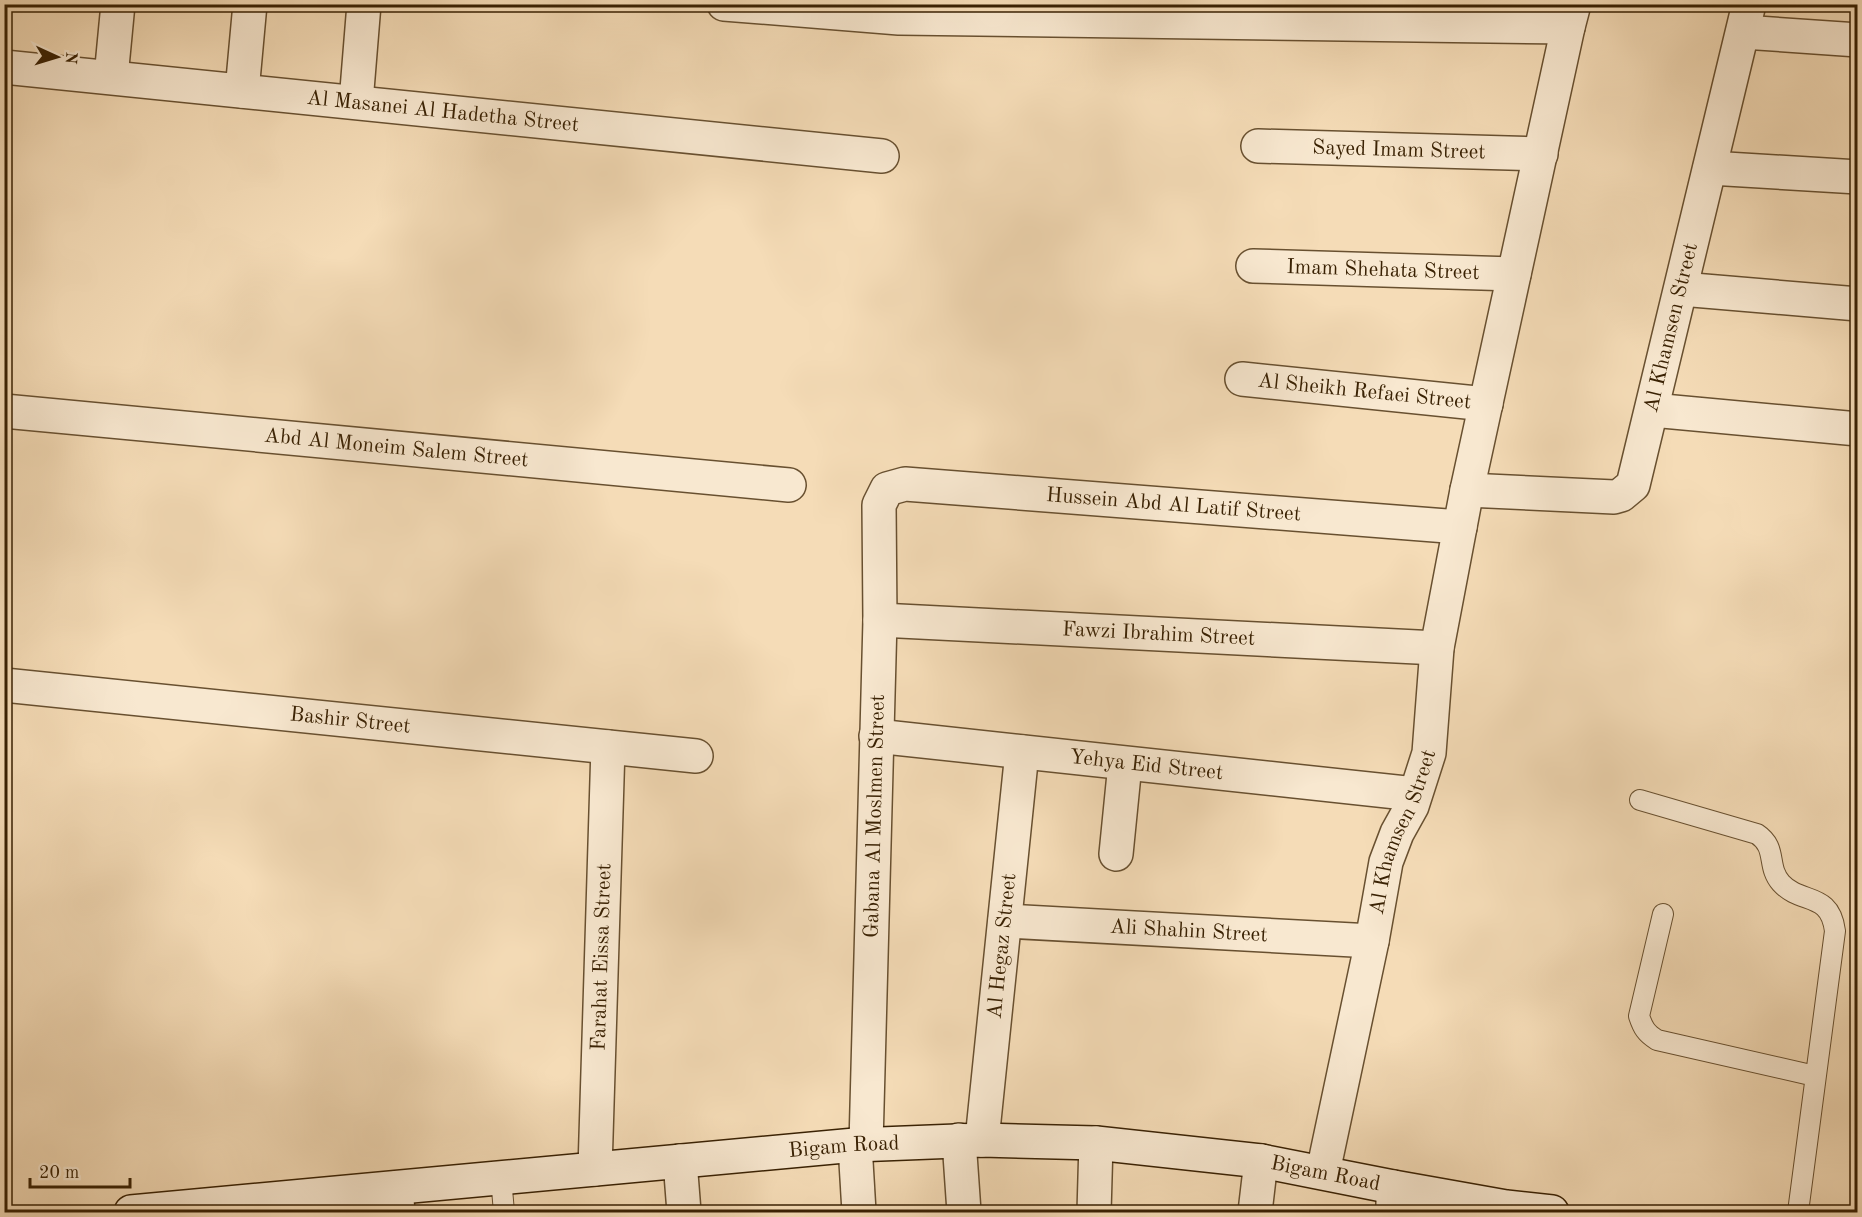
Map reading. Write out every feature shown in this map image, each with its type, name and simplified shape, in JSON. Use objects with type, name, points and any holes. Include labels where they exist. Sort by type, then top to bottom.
[{"type":"street","points":[[111,77],[118,4]]},
{"type":"street","points":[[242,91],[249,4]]},
{"type":"street","points":[[356,102],[364,4]]},
{"type":"street","points":[[724,4],[899,18],[1571,16]]},
{"type":"street","name":"Al Khamsen Street","points":[[1323,1172],[1372,941],[1386,862],[1396,832],[1412,806],[1429,753],[1437,648],[1467,490],[1571,16]]},
{"type":"street","points":[[1746,18],[1857,40]]},
{"type":"street","name":"Al Khamsen Street","points":[[1467,490],[1606,497],[1621,495],[1628,491],[1636,477],[1746,18]]},
{"type":"street","name":"Al Masanei Al Hadetha Street","points":[[4,67],[882,156]]},
{"type":"street","name":"Sayed Imam Street","points":[[1258,146],[1540,154]]},
{"type":"street","points":[[1710,168],[1857,177]]},
{"type":"street","name":"Imam Shehata Street","points":[[1253,266],[1514,274]]},
{"type":"street","points":[[1681,289],[1857,304]]},
{"type":"street","name":"Al Sheikh Refaei Street","points":[[1242,379],[1486,404]]},
{"type":"street","points":[[1652,410],[1857,429]]},
{"type":"street","name":"Abd Al Moneim Salem Street","points":[[4,411],[789,485]]},
{"type":"street","name":"Hussein Abd Al Latif Street","points":[[887,489],[905,484],[1460,527]]},
{"type":"street","name":"Gabana Al Moslmen Street","points":[[859,1212],[880,620],[879,505],[887,489]]},
{"type":"street","name":"Fawzi Ibrahim Street","points":[[880,620],[1437,648]]},
{"type":"street","name":"Bashir Street","points":[[5,690],[696,756]]},
{"type":"street","name":"Yehya Eid Street","points":[[876,736],[1415,794]]},
{"type":"street","name":"Farahat Eissa Street","points":[[595,1169],[609,747]]},
{"type":"street","name":"Al Hegaz Street","points":[[964,1212],[971,1140],[1005,921],[1022,752]]},
{"type":"street","points":[[1116,854],[1125,764]]},
{"type":"street","name":"Ali Shahin Street","points":[[1005,921],[1372,941]]},
{"type":"street","name":"Bigam Road","points":[[131,1212],[397,1200],[501,1178],[860,1144],[971,1140],[1096,1143],[1261,1161],[1323,1172],[1393,1200],[1552,1212]]},
{"type":"street","points":[[1094,1212],[1096,1143]]},
{"type":"street","points":[[680,1161],[684,1212]]},
{"type":"street","points":[[1255,1212],[1261,1161]]},
{"type":"lane","points":[[1640,800],[1757,834],[1769,845],[1774,870],[1783,886],[1819,902],[1831,914],[1835,931],[1797,1212]]},
{"type":"lane","points":[[1663,914],[1639,1016],[1642,1027],[1648,1035],[1657,1040],[1815,1076]]},
{"type":"lane","points":[[501,1178],[504,1212]]}]
